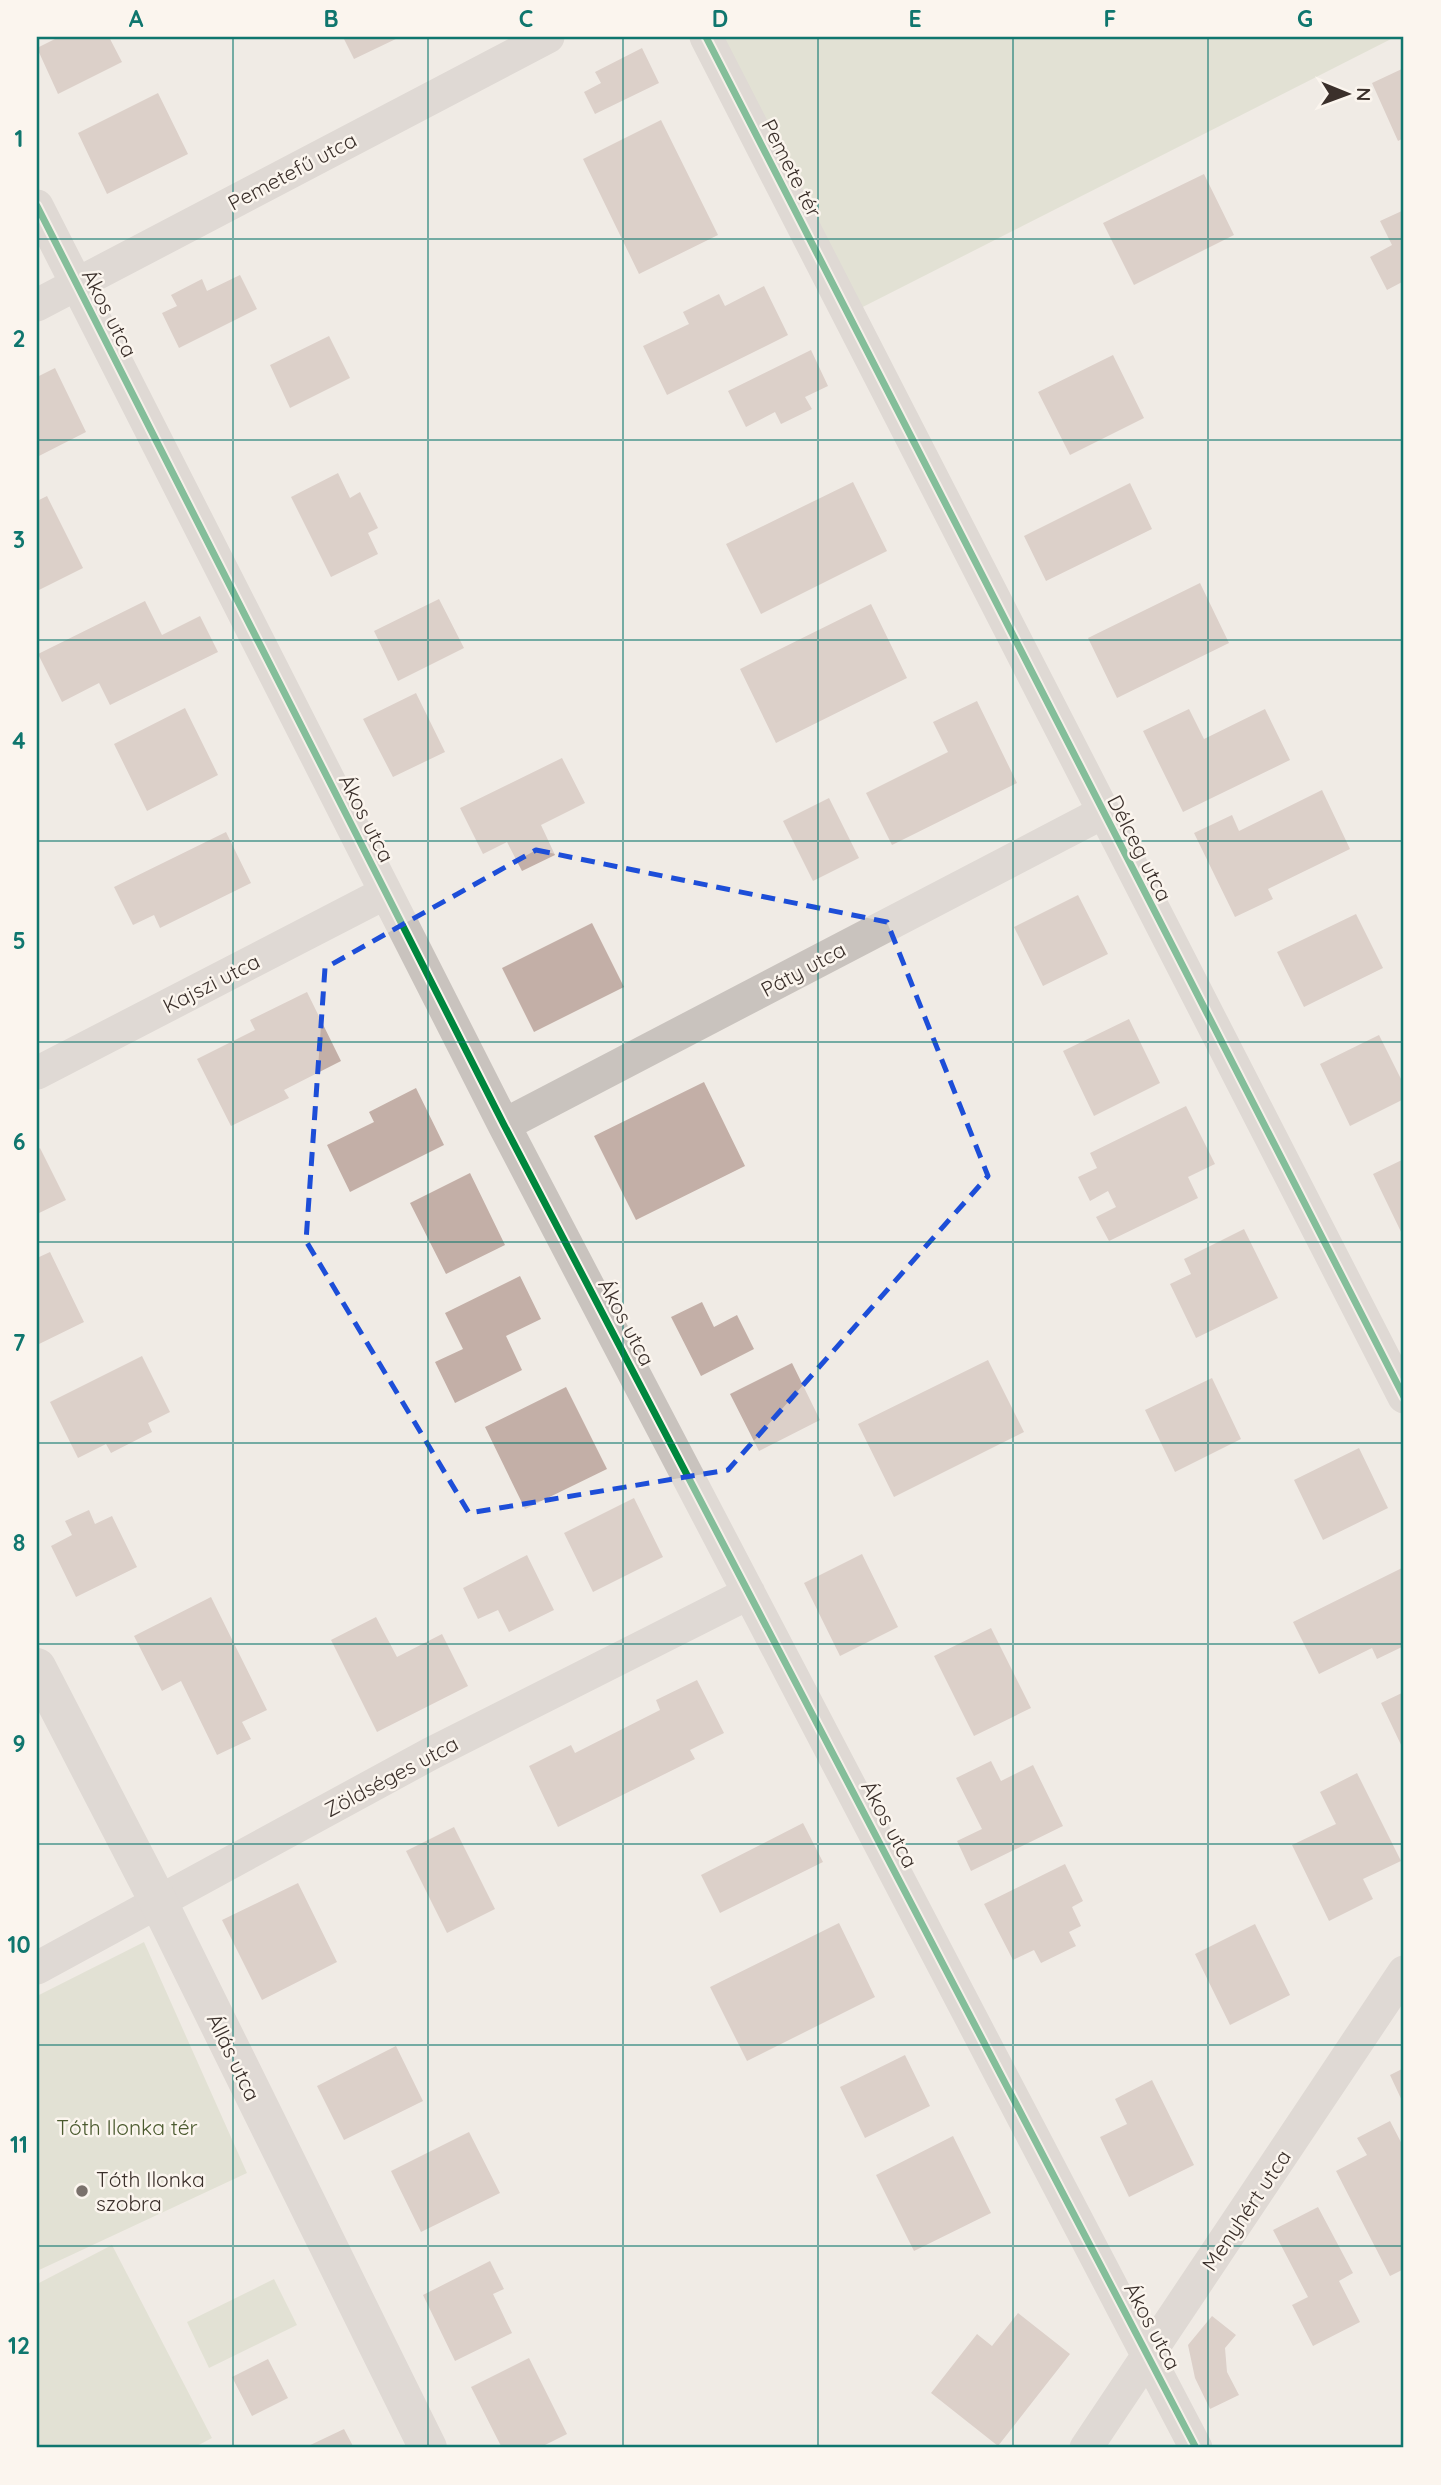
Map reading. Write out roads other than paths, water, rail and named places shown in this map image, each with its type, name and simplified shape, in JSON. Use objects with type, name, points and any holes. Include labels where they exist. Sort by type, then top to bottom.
[{"type":"street","name":"Pemetefű utca","points":[[37,305],[548,37]]},
{"type":"street","name":"Pemete tér","points":[[705,37],[847,315]]},
{"type":"street","name":"Ákos utca","points":[[37,206],[504,1125],[1196,2448]]},
{"type":"street","name":"Délceg utca","points":[[847,315],[1404,1396]]},
{"type":"street","name":"Páty utca","points":[[504,1125],[1102,813]]},
{"type":"street","name":"Kajszi utca","points":[[37,1073],[385,892]]},
{"type":"street","name":"Zöldséges utca","points":[[37,1968],[430,1754],[750,1592]]},
{"type":"street","name":"Állás utca","points":[[37,1667],[158,1901],[429,2448]]},
{"type":"street","name":"Menyhért utca","points":[[1086,2448],[1404,1972]]},
{"type":"place","name":"Tóth Ilonka szobra","points":[[82,2191]]},
{"type":"park label","name":"Tóth Ilonka tér","points":[[127,2127]]}]
